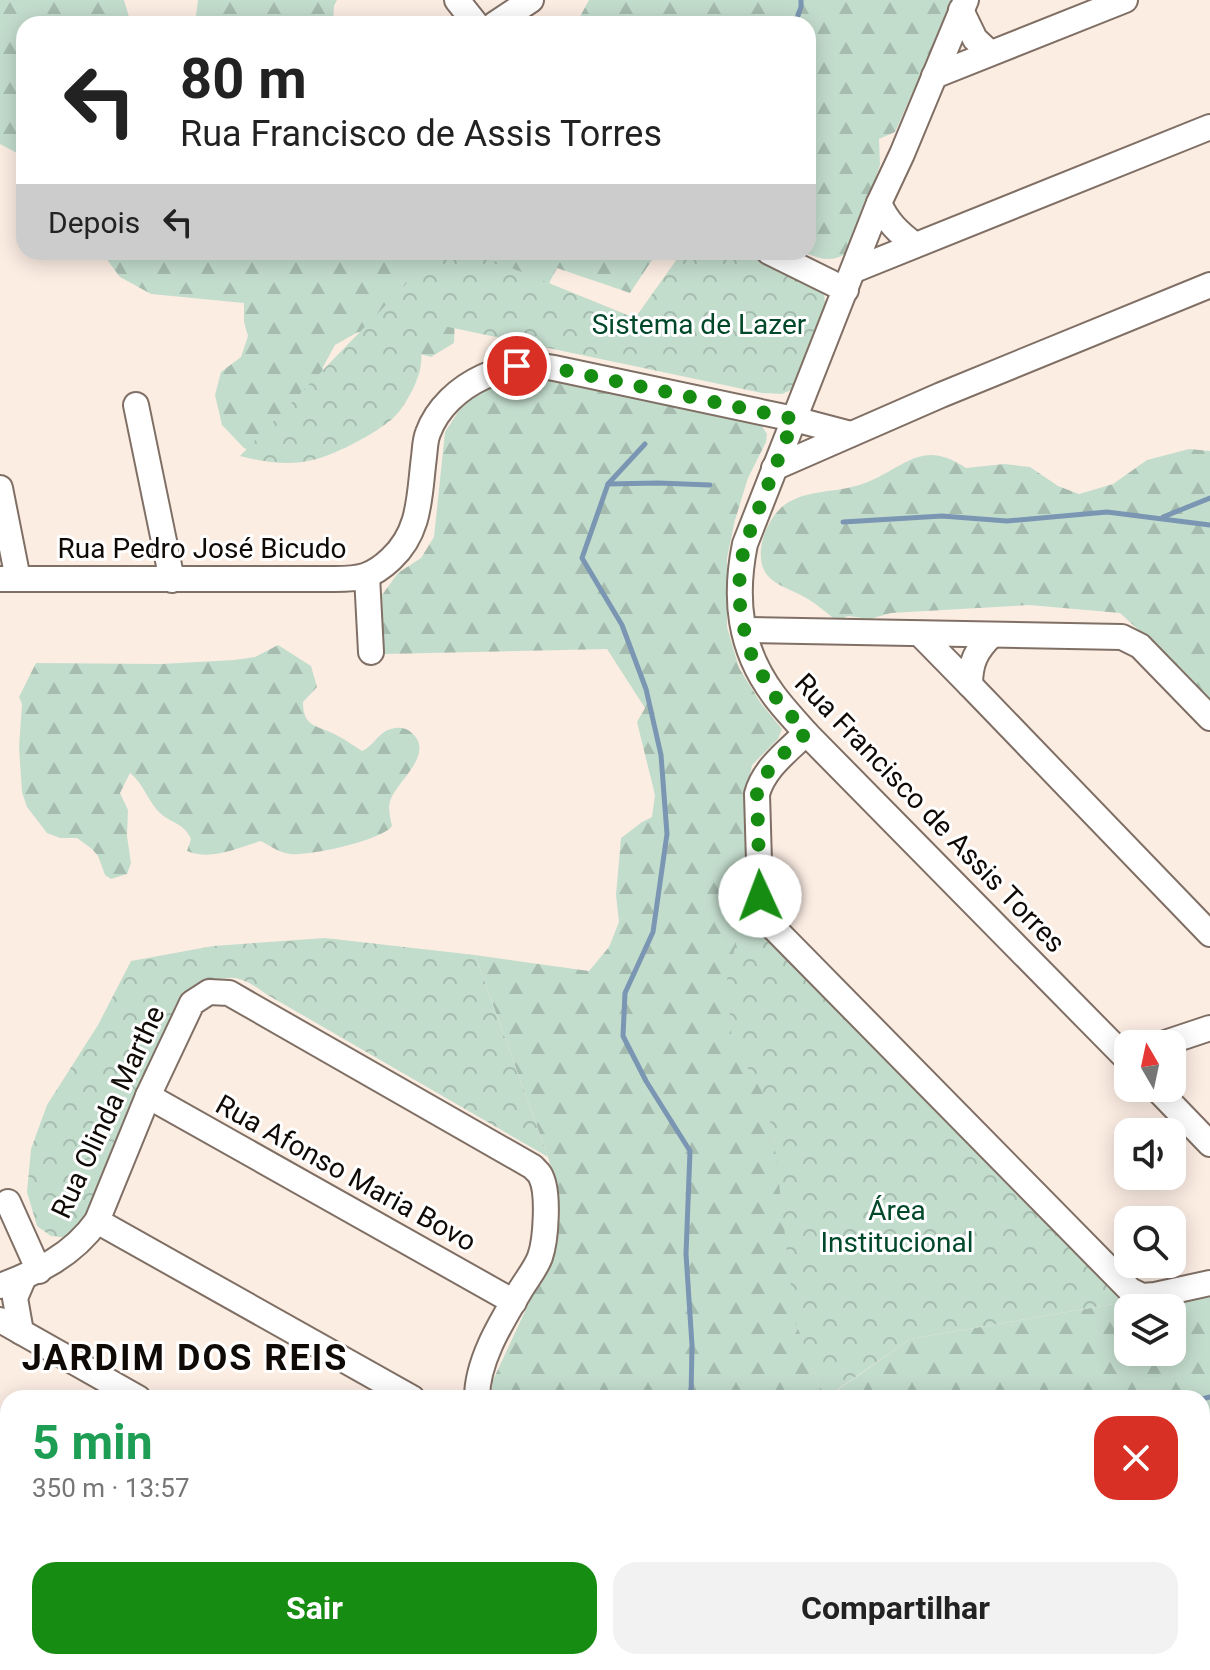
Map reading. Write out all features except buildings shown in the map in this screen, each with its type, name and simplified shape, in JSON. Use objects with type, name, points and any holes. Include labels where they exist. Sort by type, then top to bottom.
[{"type":"street","points":[[457,0],[470,16]]},
{"type":"street","points":[[507,16],[531,0]]},
{"type":"street","points":[[934,76],[1125,0]]},
{"type":"street","points":[[964,5],[967,26],[990,53]]},
{"type":"street","name":"Rua Francisco de Assis Torres","points":[[964,5],[879,203],[745,544],[739,593],[744,630],[749,650],[772,693],[806,733],[1114,1044]]},
{"type":"street","points":[[792,260],[850,280],[915,245],[1210,127]]},
{"type":"street","points":[[879,203],[896,230],[915,245]]},
{"type":"street","points":[[774,468],[1210,285]]},
{"type":"street","name":"Rua Pedro José Bicudo","points":[[9,579],[335,579],[367,576],[376,572],[402,548],[411,533],[417,514],[427,435],[436,417],[448,401],[477,379],[517,366],[536,364],[851,434]]},
{"type":"street","points":[[136,405],[172,580]]},
{"type":"street","points":[[0,488],[9,579]]},
{"type":"street","points":[[367,576],[371,652]]},
{"type":"street","points":[[744,630],[1122,637],[1140,646],[1210,718]]},
{"type":"street","points":[[920,634],[1210,934]]},
{"type":"street","points":[[970,685],[970,668],[979,647],[992,635]]},
{"type":"street","points":[[806,733],[767,771],[760,781],[757,794],[760,896],[765,919],[1130,1290],[1142,1296],[1155,1295],[1210,1283]]},
{"type":"street","name":"Rua Olinda Marthe","points":[[0,1286],[32,1274],[86,1237],[97,1221],[148,1096],[192,1003],[209,992],[229,993],[533,1167],[542,1177],[546,1206],[545,1234],[539,1258],[514,1302]]},
{"type":"street","points":[[1186,1036],[1210,1028]]},
{"type":"street","name":"Rua Afonso Maria Bovo","points":[[148,1096],[514,1302]]},
{"type":"street","points":[[1170,1102],[1210,1144]]},
{"type":"street","points":[[8,1202],[32,1274],[15,1298],[11,1326],[124,1390]]},
{"type":"street","points":[[97,1221],[398,1390]]},
{"type":"street","points":[[475,1390],[488,1353],[514,1302]]},
{"type":"green space","points":[[0,0],[124,0],[129,16],[16,16],[16,152],[0,144]]},
{"type":"green space","points":[[198,0],[337,0],[333,16],[196,16]]},
{"type":"green space","points":[[589,0],[954,0],[895,132],[879,139],[880,165],[850,251],[827,259],[816,257],[816,16],[580,16]]},
{"type":"green space","name":"Sistema de Lazer","points":[[429,260],[492,260],[635,318],[676,260],[765,260],[802,277],[824,295],[826,308],[791,390],[782,394],[762,393],[415,320],[421,352],[416,382],[402,408],[382,427],[334,453],[313,460],[276,462],[240,456]]},
{"type":"green space","points":[[652,260],[630,293],[557,268],[547,287],[455,318],[454,343],[431,357],[405,350],[383,334],[358,332],[335,345],[323,367],[322,392],[262,455],[244,448],[222,425],[215,395],[221,372],[241,357],[248,336],[244,303],[151,294],[120,277],[108,261]]},
{"type":"green space","points":[[522,377],[571,382],[760,423],[767,434],[748,478],[727,558],[727,627],[739,668],[760,702],[782,729],[778,739],[752,765],[747,790],[744,912],[741,924],[806,1348],[822,1390],[492,1390],[493,1380],[554,1249],[560,1216],[548,1157],[475,955],[589,971],[609,947],[619,922],[616,895],[621,838],[652,817],[655,795],[637,722],[645,708],[607,649],[384,654],[382,595],[398,573],[421,558],[434,537],[445,432],[460,409],[486,387]]},
{"type":"green space","points":[[1189,449],[1210,451],[1210,707],[1159,649],[1120,613],[1029,605],[891,613],[870,619],[848,616],[837,621],[808,599],[768,577],[761,561],[765,531],[776,513],[787,504],[810,494],[865,483],[914,458],[937,455],[966,468],[1004,464],[1030,467],[1058,486],[1079,494],[1113,484],[1147,460]]},
{"type":"green space","points":[[278,645],[311,666],[317,687],[303,702],[306,717],[313,725],[362,751],[394,728],[409,731],[419,743],[417,760],[390,801],[392,826],[385,832],[360,842],[312,853],[286,853],[261,841],[224,852],[196,854],[187,851],[191,839],[188,833],[157,810],[130,773],[120,793],[128,810],[127,836],[131,863],[127,874],[111,879],[105,875],[92,849],[77,838],[60,838],[47,833],[27,807],[22,792],[19,747],[22,704],[19,697],[36,663],[161,664],[234,660],[255,657]]},
{"type":"green space","name":"Área Institucional","points":[[744,912],[1124,1294],[1114,1294],[1114,1304],[910,1339],[837,1390],[822,1390],[795,1321],[774,1140],[765,1097],[732,1041],[727,979]]},
{"type":"green space","points":[[325,938],[475,955],[548,1157],[247,982],[224,978],[195,988],[83,1225],[68,1238],[51,1236],[37,1226],[27,1192],[31,1149],[47,1105],[98,1025],[131,961],[213,946]]},
{"type":"green space","points":[[1210,1291],[1210,1390],[837,1390],[910,1339],[1114,1304],[1114,1366],[1186,1366],[1186,1294]]},
{"type":"waterway","points":[[798,16],[801,0]]},
{"type":"waterway","points":[[645,444],[608,484],[582,558],[622,625],[646,689],[661,755],[667,834],[653,932],[625,993],[623,1036],[646,1081],[690,1151],[686,1254],[692,1345],[691,1390]]},
{"type":"waterway","points":[[608,484],[710,485]]},
{"type":"waterway","points":[[1163,517],[1210,498]]},
{"type":"waterway","points":[[843,522],[942,516],[1007,521],[1107,512],[1210,525]]},
{"type":"district","name":"JARDIM DOS REIS","points":[[185,1358]]},
{"type":"route","points":[[517,366],[536,364],[794,419],[745,544],[740,568],[741,616],[749,650],[772,693],[806,733],[760,781],[757,794],[760,896]]}]
